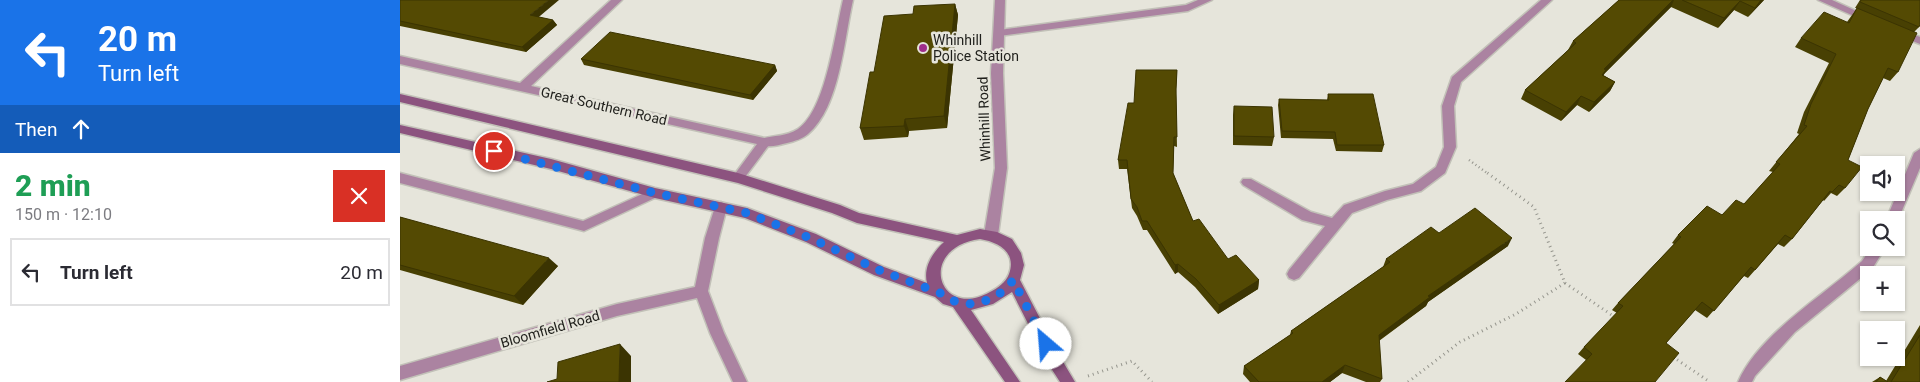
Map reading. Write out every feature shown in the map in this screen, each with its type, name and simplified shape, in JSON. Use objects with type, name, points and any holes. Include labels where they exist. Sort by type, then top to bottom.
[{"type":"main road","points":[[400,98],[738,178],[836,209],[857,218],[958,240]]},
{"type":"main road","points":[[400,128],[550,164],[655,193],[747,213],[784,227],[879,270],[940,293],[956,302],[969,304],[983,302],[1006,290],[1018,268],[1017,257],[1012,247],[1003,240],[991,235],[980,234],[958,240],[946,248],[937,258],[933,270],[934,282],[940,293]]},
{"type":"main road","points":[[1013,280],[1054,360],[1073,380]]},
{"type":"main road","points":[[956,302],[1013,382]]},
{"type":"street","points":[[522,88],[617,0]]},
{"type":"street","points":[[738,178],[765,142],[795,136],[810,126],[816,117],[828,87],[848,0]]},
{"type":"street","name":"Whinhill Road","points":[[991,235],[1001,168],[997,99],[1000,0]]},
{"type":"street","points":[[998,33],[1188,8],[1207,0]]},
{"type":"street","points":[[1294,274],[1334,224],[1348,210],[1385,196],[1417,188],[1441,170],[1450,147],[1448,106],[1456,80],[1547,0]]},
{"type":"street","points":[[1823,0],[1920,41]]},
{"type":"street","name":"Great Southern Road","points":[[400,60],[765,142]]},
{"type":"street","points":[[1896,211],[1920,153]]},
{"type":"street","points":[[400,178],[584,226],[655,193]]},
{"type":"street","points":[[1247,182],[1307,216],[1334,224]]},
{"type":"street","points":[[721,207],[712,238],[701,291],[716,333],[740,382]]},
{"type":"street","points":[[1745,382],[1750,371],[1790,328],[1841,288],[1867,265],[1873,256]]},
{"type":"street","name":"Bloomfield Road","points":[[400,372],[617,310],[701,291]]},
{"type":"path","points":[[1450,147],[1534,207],[1565,283],[1622,322]]},
{"type":"path","points":[[1408,382],[1460,342],[1516,314],[1565,283]]},
{"type":"path","points":[[1670,354],[1710,382]]},
{"type":"path","points":[[1073,380],[1132,361],[1152,382]]},
{"type":"building","points":[[400,0],[549,0],[530,15],[553,20],[522,47],[400,21]]},
{"type":"building","points":[[1619,0],[1673,0],[1604,69],[1606,70],[1602,75],[1615,82],[1594,102],[1581,96],[1566,112],[1525,90],[1576,43],[1573,41]]},
{"type":"building","points":[[1682,0],[1761,0],[1755,8],[1740,1],[1724,18]]},
{"type":"building","points":[[1861,0],[1920,0],[1919,27],[1860,2]]},
{"type":"building","points":[[955,4],[944,116],[905,119],[904,126],[860,128],[870,72],[874,72],[884,16],[913,14],[914,6]]},
{"type":"building","points":[[1857,8],[1917,33],[1898,72],[1888,68],[1868,109],[1848,160],[1860,166],[1860,169],[1845,188],[1839,185],[1832,192],[1830,191],[1792,239],[1785,235],[1755,270],[1751,267],[1714,311],[1702,302],[1666,343],[1679,353],[1655,382],[1565,382],[1592,354],[1584,347],[1623,306],[1618,303],[1681,237],[1678,235],[1707,206],[1722,215],[1736,200],[1744,204],[1780,164],[1776,162],[1807,126],[1804,125],[1811,104],[1836,54],[1801,38],[1824,12],[1849,23]]},
{"type":"building","points":[[610,32],[775,65],[750,95],[581,59]]},
{"type":"building","points":[[1136,70],[1177,70],[1177,137],[1174,137],[1173,173],[1193,221],[1199,219],[1228,259],[1236,255],[1259,280],[1219,305],[1196,279],[1178,264],[1175,265],[1147,221],[1142,221],[1137,207],[1131,199],[1127,160],[1118,160],[1128,103],[1134,103]]},
{"type":"building","points":[[1328,94],[1373,94],[1384,145],[1337,145],[1335,132],[1282,131],[1279,99],[1329,100]]},
{"type":"building","points":[[1234,106],[1272,107],[1274,137],[1234,136]]},
{"type":"building","points":[[1475,208],[1512,238],[1428,296],[1430,297],[1379,335],[1382,379],[1345,365],[1322,382],[1259,382],[1244,366],[1293,333],[1291,331],[1390,262],[1386,259],[1431,227],[1439,233]]},
{"type":"building","points":[[400,217],[549,258],[514,296],[400,265]]},
{"type":"building","points":[[1920,335],[1920,382],[1891,382],[1901,366],[1905,366],[1905,359]]},
{"type":"building","points":[[620,344],[619,382],[547,382],[557,379],[558,362]]},
{"type":"building","points":[[1880,377],[1888,382],[1876,382]]},
{"type":"place","name":"Whinhill Police Station","points":[[923,48]]},
{"type":"route","points":[[494,151],[550,164],[655,193],[747,213],[810,238],[879,270],[940,293],[956,302],[969,304],[983,302],[1006,290],[1013,280],[1046,344]]}]
